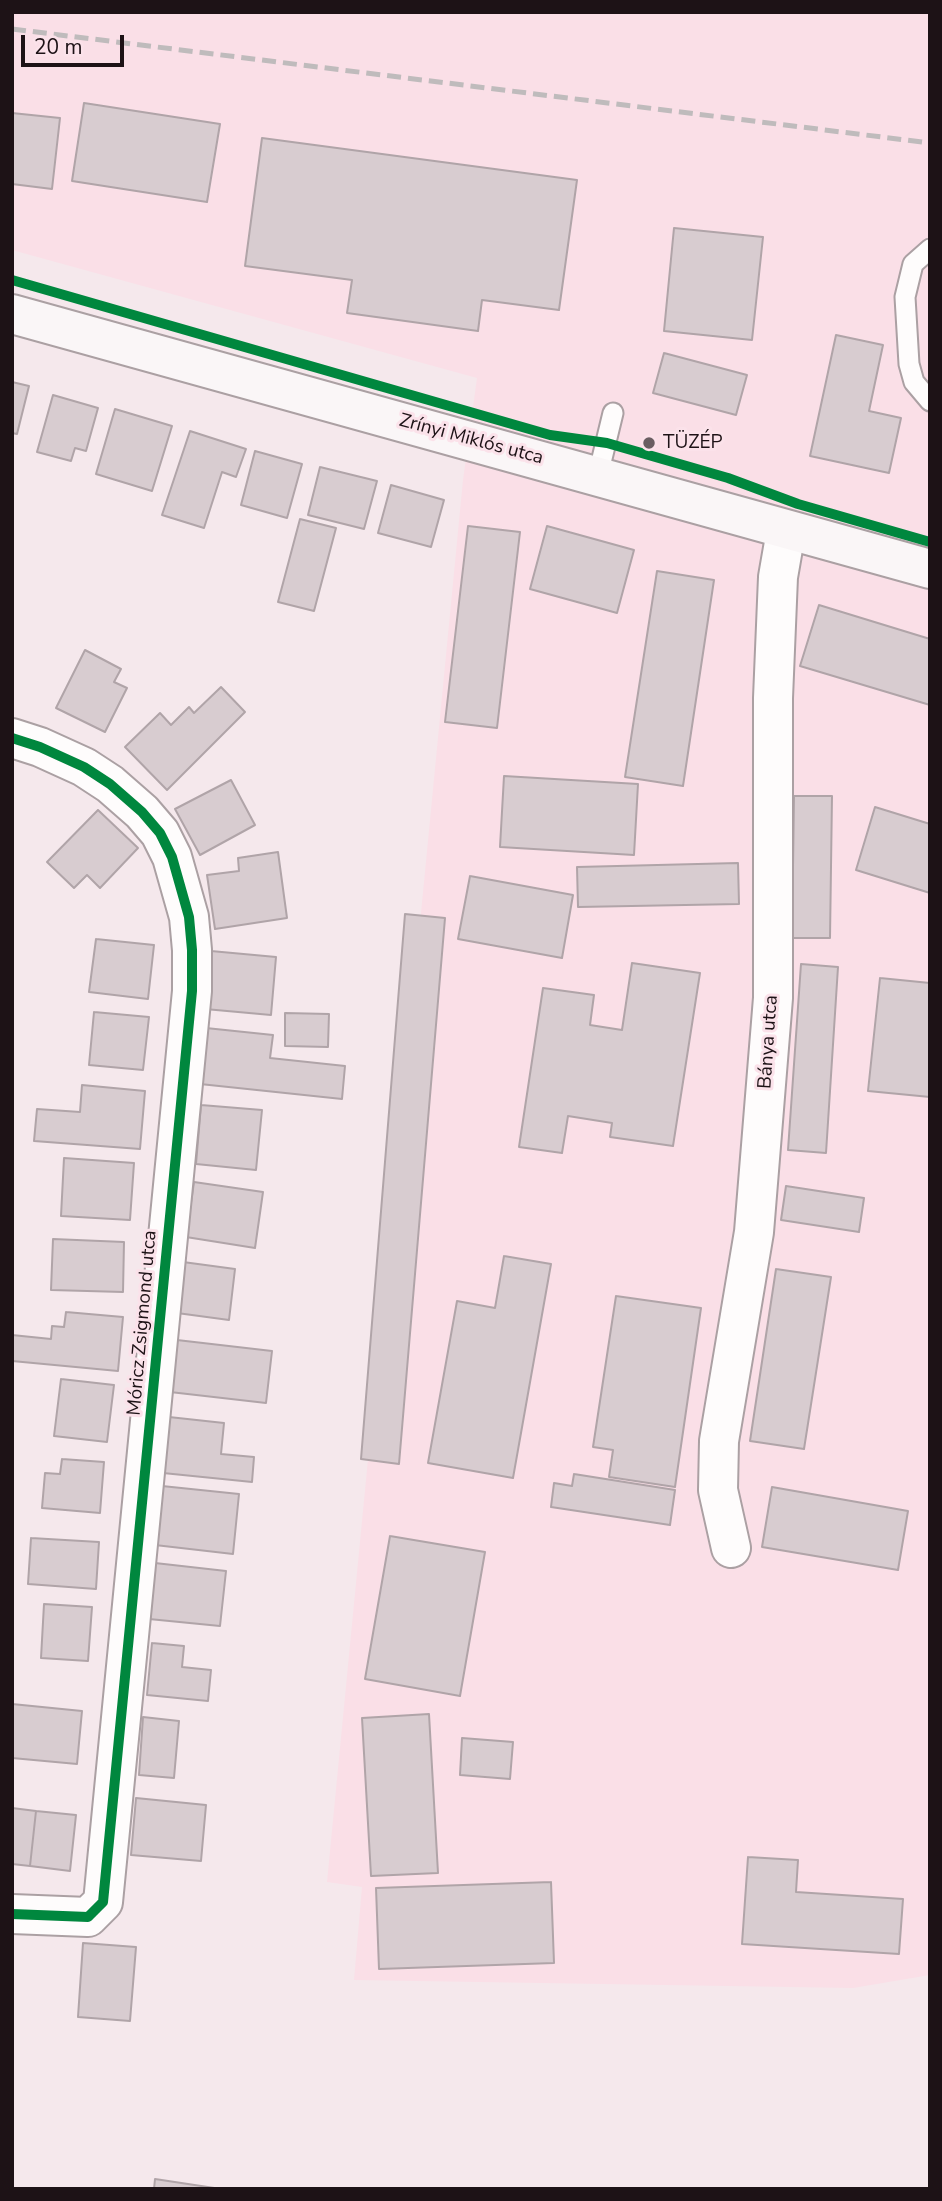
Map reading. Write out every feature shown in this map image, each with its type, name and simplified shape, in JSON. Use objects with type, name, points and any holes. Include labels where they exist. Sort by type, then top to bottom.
[{"type":"main road","name":"Zrínyi Miklós utca","points":[[12,314],[598,475],[786,531],[929,564]]},
{"type":"street","name":"Bánya utca","points":[[731,1548],[718,1489],[719,1441],[754,1231],[773,998],[775,634],[778,577],[786,531]]},
{"type":"street","name":"Móricz Zsigmond utca","points":[[12,738],[40,747],[84,767],[110,784],[142,812],[160,833],[172,857],[188,917],[192,950],[192,991],[106,1889],[103,1902],[88,1917],[12,1914]]},
{"type":"lane","points":[[930,249],[913,264],[905,297],[909,364],[914,382],[930,401]]},
{"type":"lane","points":[[598,475],[613,414]]},
{"type":"shaded area","points":[[12,12],[930,12],[930,1975],[853,1988],[354,1980],[362,1887],[327,1882],[463,480],[477,378],[12,250]]},
{"type":"building","points":[[84,103],[220,124],[207,202],[72,181]]},
{"type":"building","points":[[12,113],[60,118],[52,189],[12,184]]},
{"type":"building","points":[[262,138],[577,180],[559,310],[482,300],[478,331],[347,313],[352,280],[245,266]]},
{"type":"building","points":[[674,228],[763,237],[752,340],[664,331]]},
{"type":"building","points":[[836,335],[883,345],[869,411],[901,418],[889,473],[810,456]]},
{"type":"building","points":[[664,353],[747,375],[736,415],[653,393]]},
{"type":"building","points":[[12,382],[29,386],[17,434],[12,433]]},
{"type":"building","points":[[53,395],[98,408],[86,451],[75,448],[71,461],[37,452]]},
{"type":"building","points":[[115,409],[172,426],[152,491],[96,474]]},
{"type":"building","points":[[190,431],[246,449],[236,477],[222,472],[204,528],[162,515]]},
{"type":"building","points":[[255,451],[302,464],[287,518],[241,505]]},
{"type":"building","points":[[320,467],[377,481],[364,529],[308,515]]},
{"type":"building","points":[[391,485],[444,500],[431,547],[378,533]]},
{"type":"building","points":[[300,519],[336,528],[314,611],[278,602]]},
{"type":"building","points":[[468,526],[520,532],[497,728],[445,722]]},
{"type":"building","points":[[547,526],[634,550],[617,613],[530,589]]},
{"type":"building","points":[[657,571],[714,580],[683,786],[625,777]]},
{"type":"building","points":[[819,605],[930,639],[930,705],[800,666]]},
{"type":"building","points":[[85,650],[121,669],[114,682],[127,688],[105,732],[56,708]]},
{"type":"building","points":[[221,687],[245,712],[167,790],[125,747],[160,713],[171,725],[189,707],[194,713]]},
{"type":"building","points":[[504,776],[638,784],[634,855],[500,847]]},
{"type":"building","points":[[231,780],[255,825],[200,855],[175,809]]},
{"type":"building","points":[[794,796],[832,796],[830,938],[792,938]]},
{"type":"building","points":[[875,807],[930,824],[930,893],[856,870]]},
{"type":"building","points":[[98,810],[138,848],[100,888],[87,875],[74,888],[47,862]]},
{"type":"building","points":[[278,852],[287,918],[215,929],[207,875],[239,871],[238,858]]},
{"type":"building","points":[[738,863],[739,904],[578,907],[577,867]]},
{"type":"building","points":[[470,876],[573,895],[562,958],[458,939]]},
{"type":"building","points":[[405,914],[445,918],[399,1464],[361,1459]]},
{"type":"building","points":[[96,939],[154,945],[148,999],[89,992]]},
{"type":"building","points":[[211,951],[276,957],[271,1015],[205,1009]]},
{"type":"building","points":[[632,963],[700,973],[673,1146],[610,1137],[612,1123],[568,1116],[562,1153],[519,1147],[543,988],[594,995],[590,1025],[622,1030]]},
{"type":"building","points":[[801,964],[838,967],[826,1153],[788,1150]]},
{"type":"building","points":[[880,978],[930,983],[930,1097],[868,1091]]},
{"type":"building","points":[[94,1012],[149,1017],[143,1070],[89,1065]]},
{"type":"building","points":[[285,1013],[329,1014],[328,1047],[285,1046]]},
{"type":"building","points":[[206,1028],[273,1035],[270,1058],[345,1066],[342,1099],[200,1084]]},
{"type":"building","points":[[82,1085],[145,1091],[140,1149],[34,1141],[37,1109],[80,1112]]},
{"type":"building","points":[[201,1105],[262,1110],[256,1170],[196,1164]]},
{"type":"building","points":[[64,1158],[134,1163],[130,1220],[61,1216]]},
{"type":"building","points":[[194,1182],[263,1192],[255,1248],[186,1237]]},
{"type":"building","points":[[786,1186],[864,1198],[859,1232],[781,1220]]},
{"type":"building","points":[[53,1239],[124,1242],[123,1292],[51,1290]]},
{"type":"building","points":[[504,1256],[551,1264],[513,1478],[428,1463],[457,1301],[495,1308]]},
{"type":"building","points":[[183,1262],[235,1269],[229,1320],[177,1313]]},
{"type":"building","points":[[776,1269],[831,1277],[804,1449],[750,1441]]},
{"type":"building","points":[[616,1296],[701,1308],[675,1487],[609,1477],[613,1450],[593,1447]]},
{"type":"building","points":[[66,1312],[123,1317],[118,1371],[12,1361],[12,1335],[51,1339],[52,1326],[64,1327]]},
{"type":"building","points":[[177,1340],[272,1351],[266,1403],[170,1392]]},
{"type":"building","points":[[61,1379],[114,1385],[107,1442],[54,1436]]},
{"type":"building","points":[[169,1417],[224,1423],[221,1454],[254,1457],[252,1482],[163,1473]]},
{"type":"building","points":[[62,1459],[104,1462],[100,1513],[42,1508],[45,1473],[60,1474]]},
{"type":"building","points":[[574,1474],[675,1490],[670,1525],[551,1507],[554,1483],[572,1486]]},
{"type":"building","points":[[162,1486],[239,1494],[233,1554],[155,1545]]},
{"type":"building","points":[[772,1487],[908,1511],[898,1570],[762,1547]]},
{"type":"building","points":[[390,1536],[485,1552],[460,1696],[365,1679]]},
{"type":"building","points":[[31,1538],[99,1542],[96,1589],[28,1584]]},
{"type":"building","points":[[155,1563],[226,1571],[220,1626],[149,1619]]},
{"type":"building","points":[[44,1604],[92,1607],[88,1661],[41,1658]]},
{"type":"building","points":[[152,1643],[184,1646],[182,1667],[211,1670],[208,1701],[147,1695]]},
{"type":"building","points":[[12,1704],[82,1711],[77,1764],[12,1758]]},
{"type":"building","points":[[429,1714],[438,1873],[371,1876],[362,1718]]},
{"type":"building","points":[[143,1717],[179,1721],[174,1778],[139,1775]]},
{"type":"building","points":[[462,1738],[513,1742],[510,1779],[460,1775]]},
{"type":"building","points":[[136,1798],[206,1805],[201,1861],[131,1855]]},
{"type":"building","points":[[12,1808],[36,1811],[30,1866],[12,1864]]},
{"type":"building","points":[[36,1811],[76,1815],[70,1871],[30,1866]]},
{"type":"building","points":[[748,1857],[798,1860],[796,1892],[903,1899],[899,1954],[742,1944]]},
{"type":"building","points":[[551,1882],[554,1963],[379,1969],[376,1888]]},
{"type":"building","points":[[83,1943],[136,1947],[130,2021],[78,2017]]},
{"type":"building","points":[[155,2179],[221,2189],[154,2189]]},
{"type":"railway","points":[[12,29],[930,143]]},
{"type":"cycle path","points":[[12,280],[550,435],[607,443],[728,478],[798,504],[930,542]]},
{"type":"cycle path","points":[[12,738],[40,747],[84,767],[110,784],[142,812],[160,833],[172,857],[189,917],[192,950],[192,991],[103,1902],[88,1917],[12,1914]]},
{"type":"place","name":"TÜZÉP","points":[[649,443]]}]
